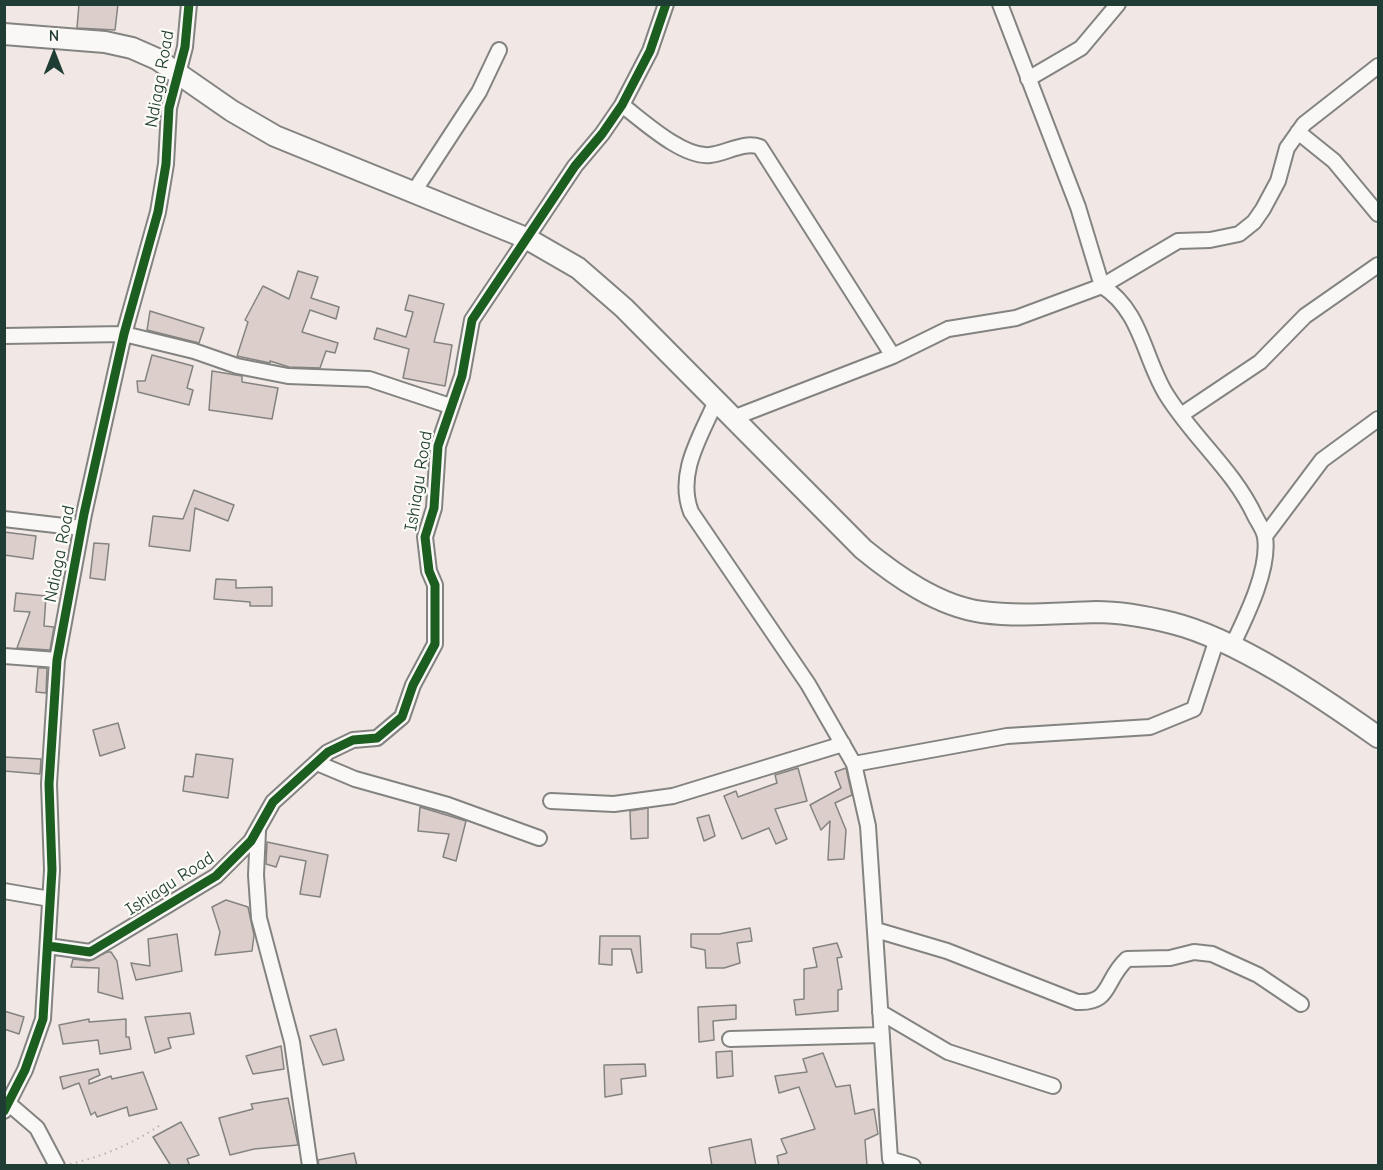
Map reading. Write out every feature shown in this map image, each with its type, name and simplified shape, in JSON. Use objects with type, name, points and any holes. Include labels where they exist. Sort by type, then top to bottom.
[{"type":"main road","points":[[4,34],[105,42],[132,48],[157,59],[232,111],[275,136],[526,238],[578,268],[600,286],[733,417],[863,549],[894,574],[961,607],[983,612],[1098,612],[1142,616],[1200,631],[1225,642],[1378,736]]},
{"type":"street","name":"Ndiaga Road","points":[[7,1100],[25,1070],[43,1019],[52,870],[49,784],[57,660],[81,528],[124,334],[158,212],[166,164],[170,108],[185,47],[189,4]]},
{"type":"street","name":"Ishiagu Road","points":[[48,946],[90,952],[127,932],[216,876],[244,849],[273,802],[338,745],[353,740],[377,738],[402,717],[413,685],[435,644],[435,585],[429,570],[425,537],[434,508],[438,446],[462,376],[472,320],[575,166],[602,134],[622,105],[650,51],[666,4]]},
{"type":"street","points":[[1000,4],[1078,207],[1102,286],[1113,293],[1126,308],[1166,394],[1233,477],[1246,497],[1265,536]]},
{"type":"street","points":[[1028,79],[1081,48],[1118,4]]},
{"type":"street","points":[[413,193],[479,92],[498,50]]},
{"type":"street","points":[[733,417],[894,356],[948,329],[1016,318],[1102,286],[1178,241],[1225,238],[1246,228],[1263,209],[1278,181],[1287,148],[1298,132],[1318,112],[1378,66]]},
{"type":"street","points":[[622,105],[670,141],[696,153],[708,155],[748,145],[760,147],[894,356]]},
{"type":"street","points":[[1298,132],[1334,161],[1378,214]]},
{"type":"street","points":[[1181,415],[1260,362],[1305,316],[1378,264]]},
{"type":"street","points":[[4,336],[124,334],[194,351],[237,366],[288,376],[369,379],[450,406]]},
{"type":"street","points":[[716,401],[690,459],[685,489],[687,501],[691,512],[808,684],[854,765],[868,826],[890,1162],[914,1166]]},
{"type":"street","points":[[854,765],[1007,736],[1066,730],[1150,727],[1194,709],[1225,642],[1257,587],[1265,536],[1322,460],[1378,419]]},
{"type":"street","points":[[4,519],[81,528]]},
{"type":"street","points":[[4,656],[57,660]]},
{"type":"street","points":[[551,801],[614,804],[673,796],[843,744]]},
{"type":"street","points":[[317,763],[355,778],[448,805],[539,838]]},
{"type":"street","points":[[259,827],[256,874],[259,918],[292,1042],[310,1166]]},
{"type":"street","points":[[4,891],[50,899]]},
{"type":"street","points":[[876,930],[947,951],[1077,1002],[1094,1003],[1101,998],[1113,973],[1127,959],[1170,958],[1194,952],[1227,959],[1301,1004]]},
{"type":"street","points":[[880,1012],[948,1052],[1053,1086]]},
{"type":"street","points":[[730,1039],[882,1035]]},
{"type":"street","points":[[7,1100],[37,1128],[57,1166]]},
{"type":"path","points":[[64,1166],[97,1158],[133,1143],[162,1124]]},
{"type":"building","points":[[79,4],[118,4],[115,30],[77,28]]},
{"type":"building","points":[[298,271],[318,277],[311,298],[339,307],[336,319],[310,310],[302,332],[338,343],[335,353],[326,351],[320,368],[289,367],[270,361],[270,363],[237,356],[248,322],[245,320],[263,286],[289,299]]},
{"type":"building","points":[[409,295],[444,304],[434,342],[452,345],[445,386],[403,378],[409,349],[374,339],[377,328],[406,337],[413,312],[405,310]]},
{"type":"building","points":[[150,311],[204,328],[199,343],[147,330]]},
{"type":"building","points":[[152,355],[193,366],[187,388],[193,390],[189,405],[138,392],[137,381],[145,381]]},
{"type":"building","points":[[212,371],[242,376],[242,382],[278,388],[272,419],[209,410]]},
{"type":"building","points":[[194,490],[234,505],[228,521],[195,508],[190,551],[149,546],[153,516],[183,519]]},
{"type":"building","points":[[4,532],[36,536],[33,559],[4,555]]},
{"type":"building","points":[[94,543],[109,544],[105,580],[90,578]]},
{"type":"building","points":[[216,579],[236,580],[236,588],[272,587],[272,606],[250,606],[250,602],[214,599]]},
{"type":"building","points":[[16,593],[46,596],[44,626],[54,627],[50,650],[17,648],[30,612],[14,611]]},
{"type":"building","points":[[38,668],[47,668],[46,693],[36,692]]},
{"type":"building","points":[[118,723],[125,748],[100,756],[93,730]]},
{"type":"building","points":[[196,754],[233,759],[228,798],[183,791],[185,776],[193,777]]},
{"type":"building","points":[[4,757],[41,759],[40,774],[4,771]]},
{"type":"building","points":[[798,768],[807,801],[775,809],[787,839],[776,844],[769,828],[742,839],[724,796],[736,791],[738,797],[777,783],[775,775]]},
{"type":"building","points":[[846,768],[852,795],[835,803],[846,830],[844,859],[828,860],[830,821],[821,830],[810,805],[841,788],[835,772]]},
{"type":"building","points":[[420,807],[466,821],[456,861],[443,857],[449,834],[418,831]]},
{"type":"building","points":[[648,808],[648,838],[631,839],[630,811]]},
{"type":"building","points":[[709,815],[715,836],[704,841],[697,818]]},
{"type":"building","points":[[267,842],[328,855],[320,897],[300,894],[306,861],[280,856],[276,867],[266,864]]},
{"type":"building","points":[[226,900],[248,907],[254,935],[252,951],[215,955],[220,932],[212,907]]},
{"type":"building","points":[[750,928],[752,941],[737,943],[740,963],[724,968],[706,968],[705,950],[691,947],[691,934],[719,934]]},
{"type":"building","points":[[177,934],[182,971],[136,980],[131,963],[150,966],[148,939]]},
{"type":"building","points":[[600,936],[640,936],[642,972],[637,973],[631,949],[612,949],[612,965],[599,964]]},
{"type":"building","points":[[837,943],[842,957],[837,958],[842,989],[838,990],[838,1011],[796,1015],[794,1000],[804,999],[804,969],[817,967],[813,948]]},
{"type":"building","points":[[111,952],[117,961],[123,999],[98,992],[99,968],[71,967],[73,959],[89,961]]},
{"type":"building","points":[[736,1005],[736,1019],[713,1021],[714,1040],[699,1042],[698,1007]]},
{"type":"building","points":[[4,1011],[24,1017],[19,1034],[4,1029]]},
{"type":"building","points":[[190,1013],[194,1034],[168,1038],[171,1048],[155,1053],[145,1017]]},
{"type":"building","points":[[89,1019],[89,1022],[126,1019],[126,1037],[129,1037],[131,1049],[100,1054],[98,1040],[63,1044],[59,1025]]},
{"type":"building","points":[[336,1029],[344,1060],[323,1065],[310,1036]]},
{"type":"building","points":[[281,1046],[284,1069],[253,1074],[246,1056]]},
{"type":"building","points":[[732,1051],[733,1076],[717,1078],[716,1052]]},
{"type":"building","points":[[823,1053],[836,1087],[850,1085],[855,1114],[874,1109],[878,1134],[865,1140],[867,1166],[779,1166],[777,1156],[787,1153],[781,1139],[815,1129],[799,1087],[779,1093],[775,1076],[807,1072],[803,1059]]},
{"type":"building","points":[[645,1064],[646,1076],[621,1079],[622,1094],[605,1097],[604,1065]]},
{"type":"building","points":[[98,1069],[100,1075],[89,1080],[89,1084],[111,1076],[112,1079],[143,1072],[157,1109],[129,1116],[127,1107],[97,1117],[95,1112],[91,1115],[79,1083],[63,1089],[60,1077]]},
{"type":"building","points":[[288,1098],[298,1145],[254,1149],[230,1155],[219,1118],[253,1109],[251,1104]]},
{"type":"building","points":[[181,1122],[199,1155],[187,1159],[190,1166],[171,1166],[153,1137]]},
{"type":"building","points":[[751,1139],[756,1166],[712,1166],[709,1148]]},
{"type":"building","points":[[354,1153],[357,1166],[319,1166],[318,1160]]},
{"type":"cycle path","points":[[4,1111],[25,1070],[43,1019],[52,870],[49,784],[57,660],[84,514],[124,334],[158,212],[166,164],[169,108],[185,47],[189,4]]},
{"type":"cycle path","points":[[48,946],[90,952],[216,876],[251,841],[273,802],[328,752],[353,740],[377,738],[402,717],[413,685],[435,644],[435,585],[429,571],[425,537],[434,508],[438,446],[462,376],[472,320],[575,166],[602,134],[622,105],[650,51],[666,4]]}]
